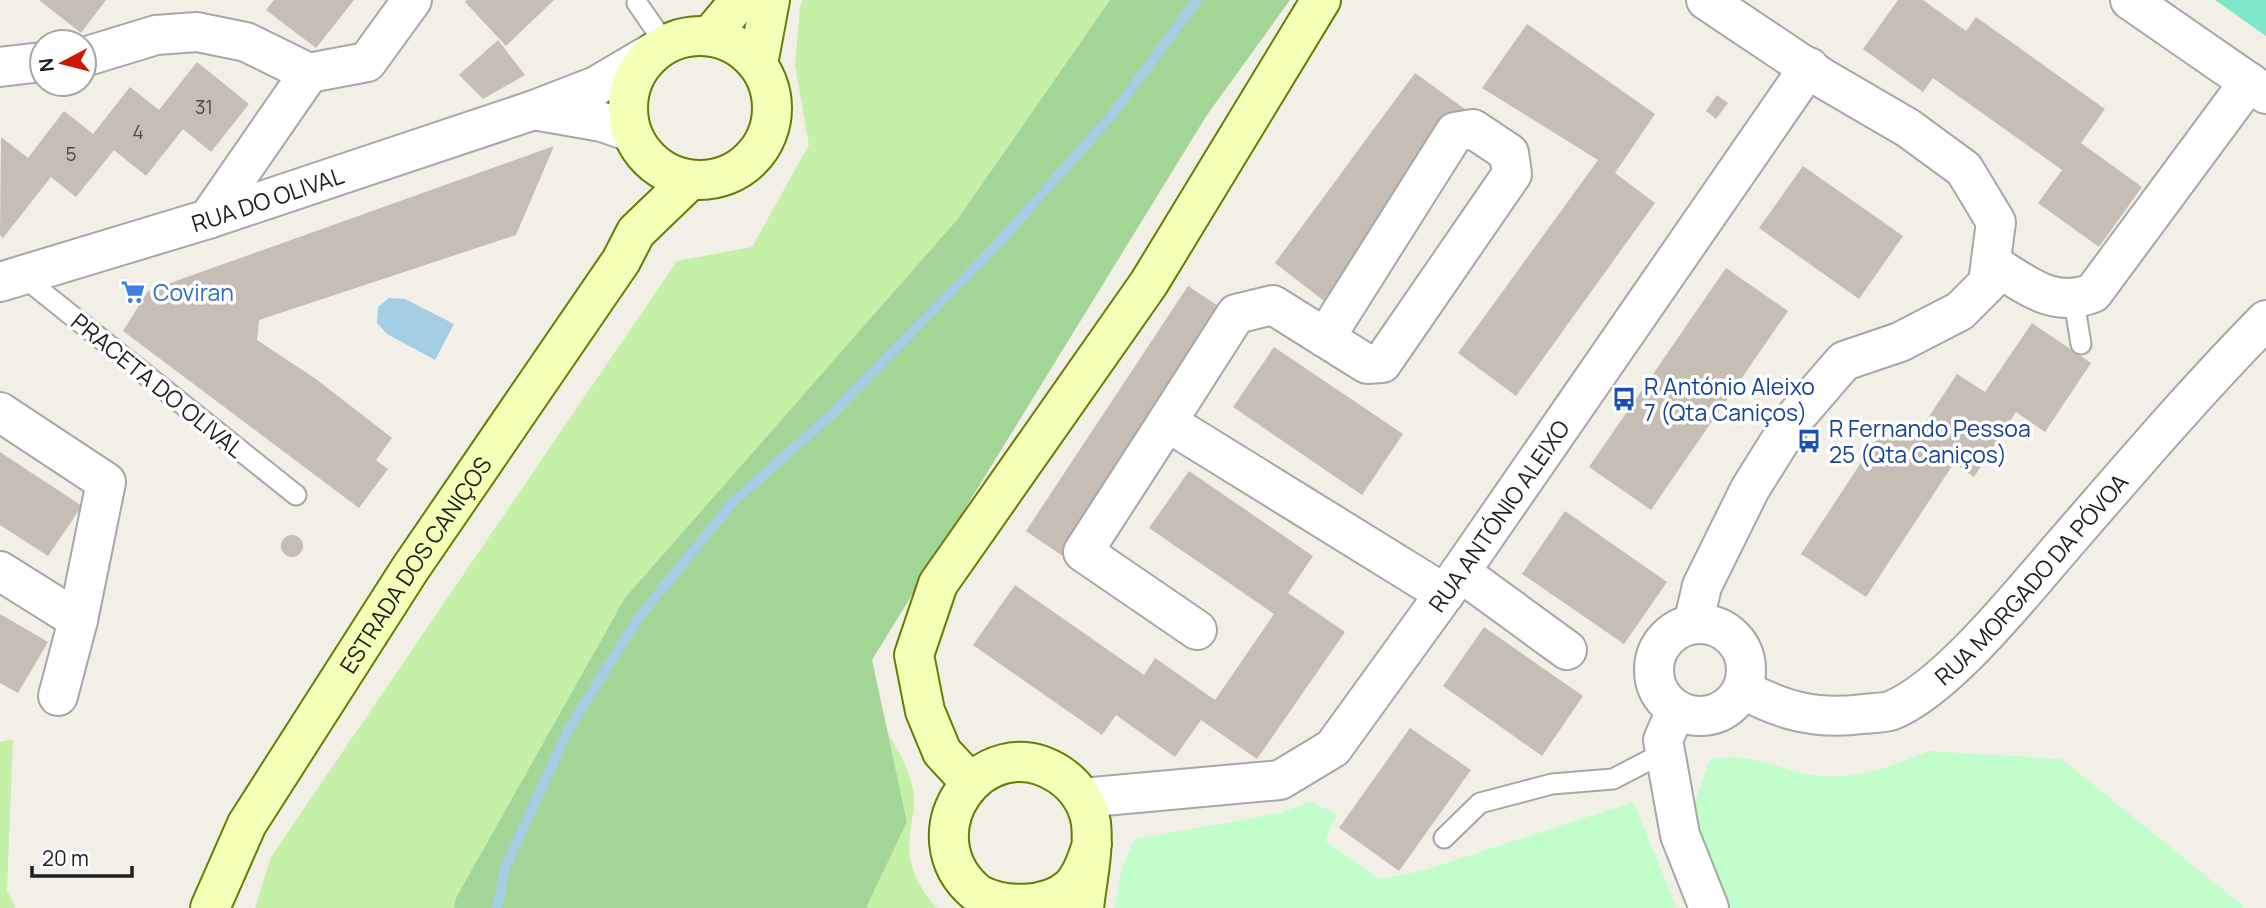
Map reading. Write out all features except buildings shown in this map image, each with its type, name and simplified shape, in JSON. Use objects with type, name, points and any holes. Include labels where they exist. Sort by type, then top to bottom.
[{"type":"street","points":[[98,53],[156,35],[197,32],[246,42],[309,73],[367,62],[411,0]]},
{"type":"street","points":[[710,36],[740,0]]},
{"type":"street","points":[[758,64],[770,0]]},
{"type":"street","points":[[970,782],[942,752],[925,711],[914,655],[938,583],[1149,283],[1321,0]]},
{"type":"street","points":[[1693,624],[1702,586],[1750,489],[1793,420],[1844,361],[1900,342],[1960,311],[1988,283],[1997,222],[1964,169],[1908,128],[1706,0]]},
{"type":"street","points":[[1991,263],[2050,298],[2074,301],[2093,293],[2258,88],[2130,0]]},
{"type":"street","points":[[534,110],[602,122],[637,142],[656,166],[690,180],[714,180],[737,171],[756,155],[768,134],[773,110],[769,86],[758,64],[729,41],[710,36],[691,36],[661,48]]},
{"type":"street","name":"RUA DO OLIVAL","points":[[10,278],[208,219],[534,110],[596,86],[661,48]]},
{"type":"street","name":"ESTRADA DOS CANIÇOS","points":[[636,232],[637,142],[628,110],[630,87],[641,66],[661,48]]},
{"type":"street","points":[[0,67],[28,64]]},
{"type":"street","name":"RUA ANTÓNIO ALEIXO","points":[[1082,798],[1280,780],[1332,748],[1453,583],[1809,67]]},
{"type":"street","points":[[208,219],[309,73]]},
{"type":"street","points":[[1196,630],[1083,552],[1236,314],[1273,305],[1325,338],[1367,364],[1382,363],[1512,173],[1509,153],[1473,129],[1455,132],[1325,338]]},
{"type":"street","name":"ESTRADA DOS CANIÇOS","points":[[210,908],[247,824],[410,569],[621,261],[636,232],[690,180]]},
{"type":"street","name":"RUA MORGADO DA PÓVOA","points":[[1742,689],[1765,701],[1806,716],[1846,716],[1889,711],[1940,680],[2024,590],[2219,367],[2266,320]]},
{"type":"street","points":[[0,412],[106,482],[78,620],[58,696]]},
{"type":"street","points":[[1167,422],[1567,650]]},
{"type":"street","points":[[0,571],[78,620]]},
{"type":"street","points":[[1693,624],[1720,628],[1741,648],[1746,675],[1742,689],[1734,702],[1707,716],[1691,716],[1676,710],[1657,689],[1653,675],[1658,648],[1679,628],[1693,624]]},
{"type":"street","points":[[1676,710],[1663,740],[1680,835],[1709,908]]},
{"type":"street","points":[[1084,908],[1092,844],[1091,821],[1082,798],[1059,775],[1030,763],[1008,764],[987,770],[970,782],[957,800],[949,821],[948,844],[954,866],[966,885],[984,899],[1005,906],[1027,908],[1050,901],[1070,887],[1085,867],[1092,844]]},
{"type":"lane","points":[[637,3],[661,48]]},
{"type":"lane","name":"PRACETA DO OLIVAL","points":[[10,278],[296,495]]},
{"type":"lane","points":[[2074,301],[2081,344]]},
{"type":"lane","points":[[1444,838],[1480,803],[1552,784],[1613,779],[1665,752]]},
{"type":"green space","points":[[803,0],[1110,0],[957,220],[456,898],[454,908],[255,908],[271,857],[677,261],[752,247],[809,145],[795,65],[800,7]]},
{"type":"green space","points":[[1110,0],[1290,0],[1207,115],[872,660],[907,822],[866,908],[454,908],[456,898],[625,598],[957,220]]},
{"type":"green space","points":[[2215,0],[2266,0],[2266,36]]},
{"type":"green space","points":[[888,733],[913,788],[914,806],[909,846],[912,865],[924,892],[937,908],[866,908],[907,822]]},
{"type":"green space","points":[[13,739],[7,891],[16,908],[0,908],[0,742]]},
{"type":"green space","points":[[1929,751],[2061,759],[2246,908],[1717,908],[1691,811],[1710,760],[1737,757],[1806,774],[1834,777],[1862,774]]},
{"type":"green space","points":[[1311,802],[1337,814],[1325,841],[1380,879],[1425,870],[1633,802],[1677,908],[1115,908],[1122,867],[1135,839],[1280,813]]},
{"type":"water","points":[[389,298],[405,299],[454,324],[435,360],[387,334],[377,323],[378,307]]},
{"type":"waterway","points":[[497,908],[505,868],[568,730],[639,617],[733,502],[831,415],[992,250],[1112,115],[1197,0]]},
{"type":"place","name":"Coviran","points":[[133,292]]},
{"type":"place","name":"R António Aleixo 7 (Qta Caniços)","points":[[1624,399]]},
{"type":"place","name":"R Fernando Pessoa 25 (Qta Caniços)","points":[[1809,441]]}]
